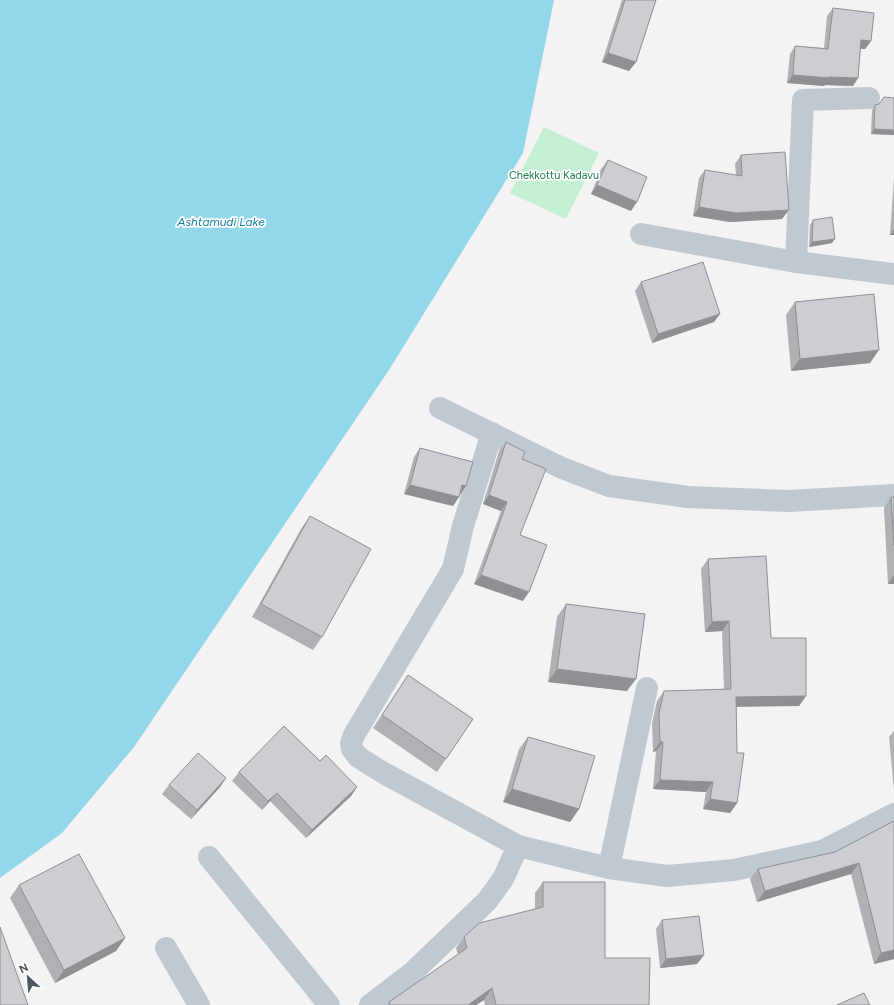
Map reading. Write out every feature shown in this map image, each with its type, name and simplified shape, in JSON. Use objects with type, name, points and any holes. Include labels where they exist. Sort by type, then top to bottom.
[{"type":"street","points":[[796,262],[803,100],[869,98]]},
{"type":"street","points":[[641,234],[796,262],[894,274]]},
{"type":"street","points":[[440,408],[562,468],[609,486],[688,496],[789,501],[894,495]]},
{"type":"street","points":[[492,433],[463,526],[453,569],[354,735],[351,743],[352,749],[358,757],[382,772],[518,846],[609,868],[667,876],[734,870],[822,851],[894,814]]},
{"type":"street","points":[[609,868],[647,688]]},
{"type":"street","points":[[370,1005],[413,972],[487,901],[503,879],[518,846]]},
{"type":"street","points":[[209,857],[329,1005]]},
{"type":"street","points":[[166,948],[199,1005]]},
{"type":"green space","name":"Chekkottu Kadavu","points":[[544,127],[599,153],[566,219],[510,193]]},
{"type":"water","name":"Ashtamudi Lake","points":[[0,0],[554,0],[523,153],[389,370],[134,747],[62,833],[0,878]]},
{"type":"building","points":[[625,0],[656,0],[636,62],[608,53]]},
{"type":"building","points":[[833,8],[874,13],[871,41],[861,40],[858,78],[829,78],[793,75],[795,46],[828,49]]},
{"type":"building","points":[[884,97],[894,98],[894,130],[874,129],[875,105],[879,104]]},
{"type":"building","points":[[785,152],[789,210],[736,213],[699,207],[705,170],[742,176],[741,155]]},
{"type":"building","points":[[608,160],[647,177],[637,202],[597,185]]},
{"type":"building","points":[[832,217],[835,239],[812,242],[813,220]]},
{"type":"building","points":[[703,262],[720,314],[658,334],[641,282]]},
{"type":"building","points":[[874,294],[879,350],[800,359],[795,302]]},
{"type":"building","points":[[506,442],[525,452],[522,459],[546,469],[520,535],[547,545],[529,592],[481,575],[507,502],[489,495]]},
{"type":"building","points":[[420,448],[473,462],[466,486],[462,485],[459,497],[410,485]]},
{"type":"building","points":[[891,497],[894,497],[894,545]]},
{"type":"building","points":[[310,516],[371,549],[322,637],[261,604]]},
{"type":"building","points":[[766,556],[771,638],[806,638],[806,696],[736,697],[737,753],[744,753],[737,803],[710,799],[713,782],[660,780],[663,742],[660,742],[659,713],[664,691],[731,689],[729,621],[712,622],[708,559]]},
{"type":"building","points":[[566,604],[645,614],[636,679],[557,669]]},
{"type":"building","points":[[408,675],[473,719],[446,759],[382,715]]},
{"type":"building","points":[[284,726],[320,761],[326,755],[357,787],[312,830],[277,793],[268,801],[239,772]]},
{"type":"building","points":[[528,737],[595,756],[579,809],[512,789]]},
{"type":"building","points":[[198,753],[226,778],[197,810],[169,785]]},
{"type":"building","points":[[894,821],[894,950],[881,953],[859,863],[765,891],[758,869],[835,852]]},
{"type":"building","points":[[79,854],[125,938],[64,970],[19,885]]},
{"type":"building","points":[[543,882],[605,882],[605,958],[650,958],[649,1005],[496,1005],[492,988],[468,1005],[391,1005],[389,1002],[467,948],[464,937],[479,923],[543,907]]},
{"type":"building","points":[[699,916],[704,955],[666,959],[662,920]]},
{"type":"building","points":[[0,927],[28,1005],[0,1005]]},
{"type":"building","points":[[864,993],[870,1005],[837,1005]]}]
